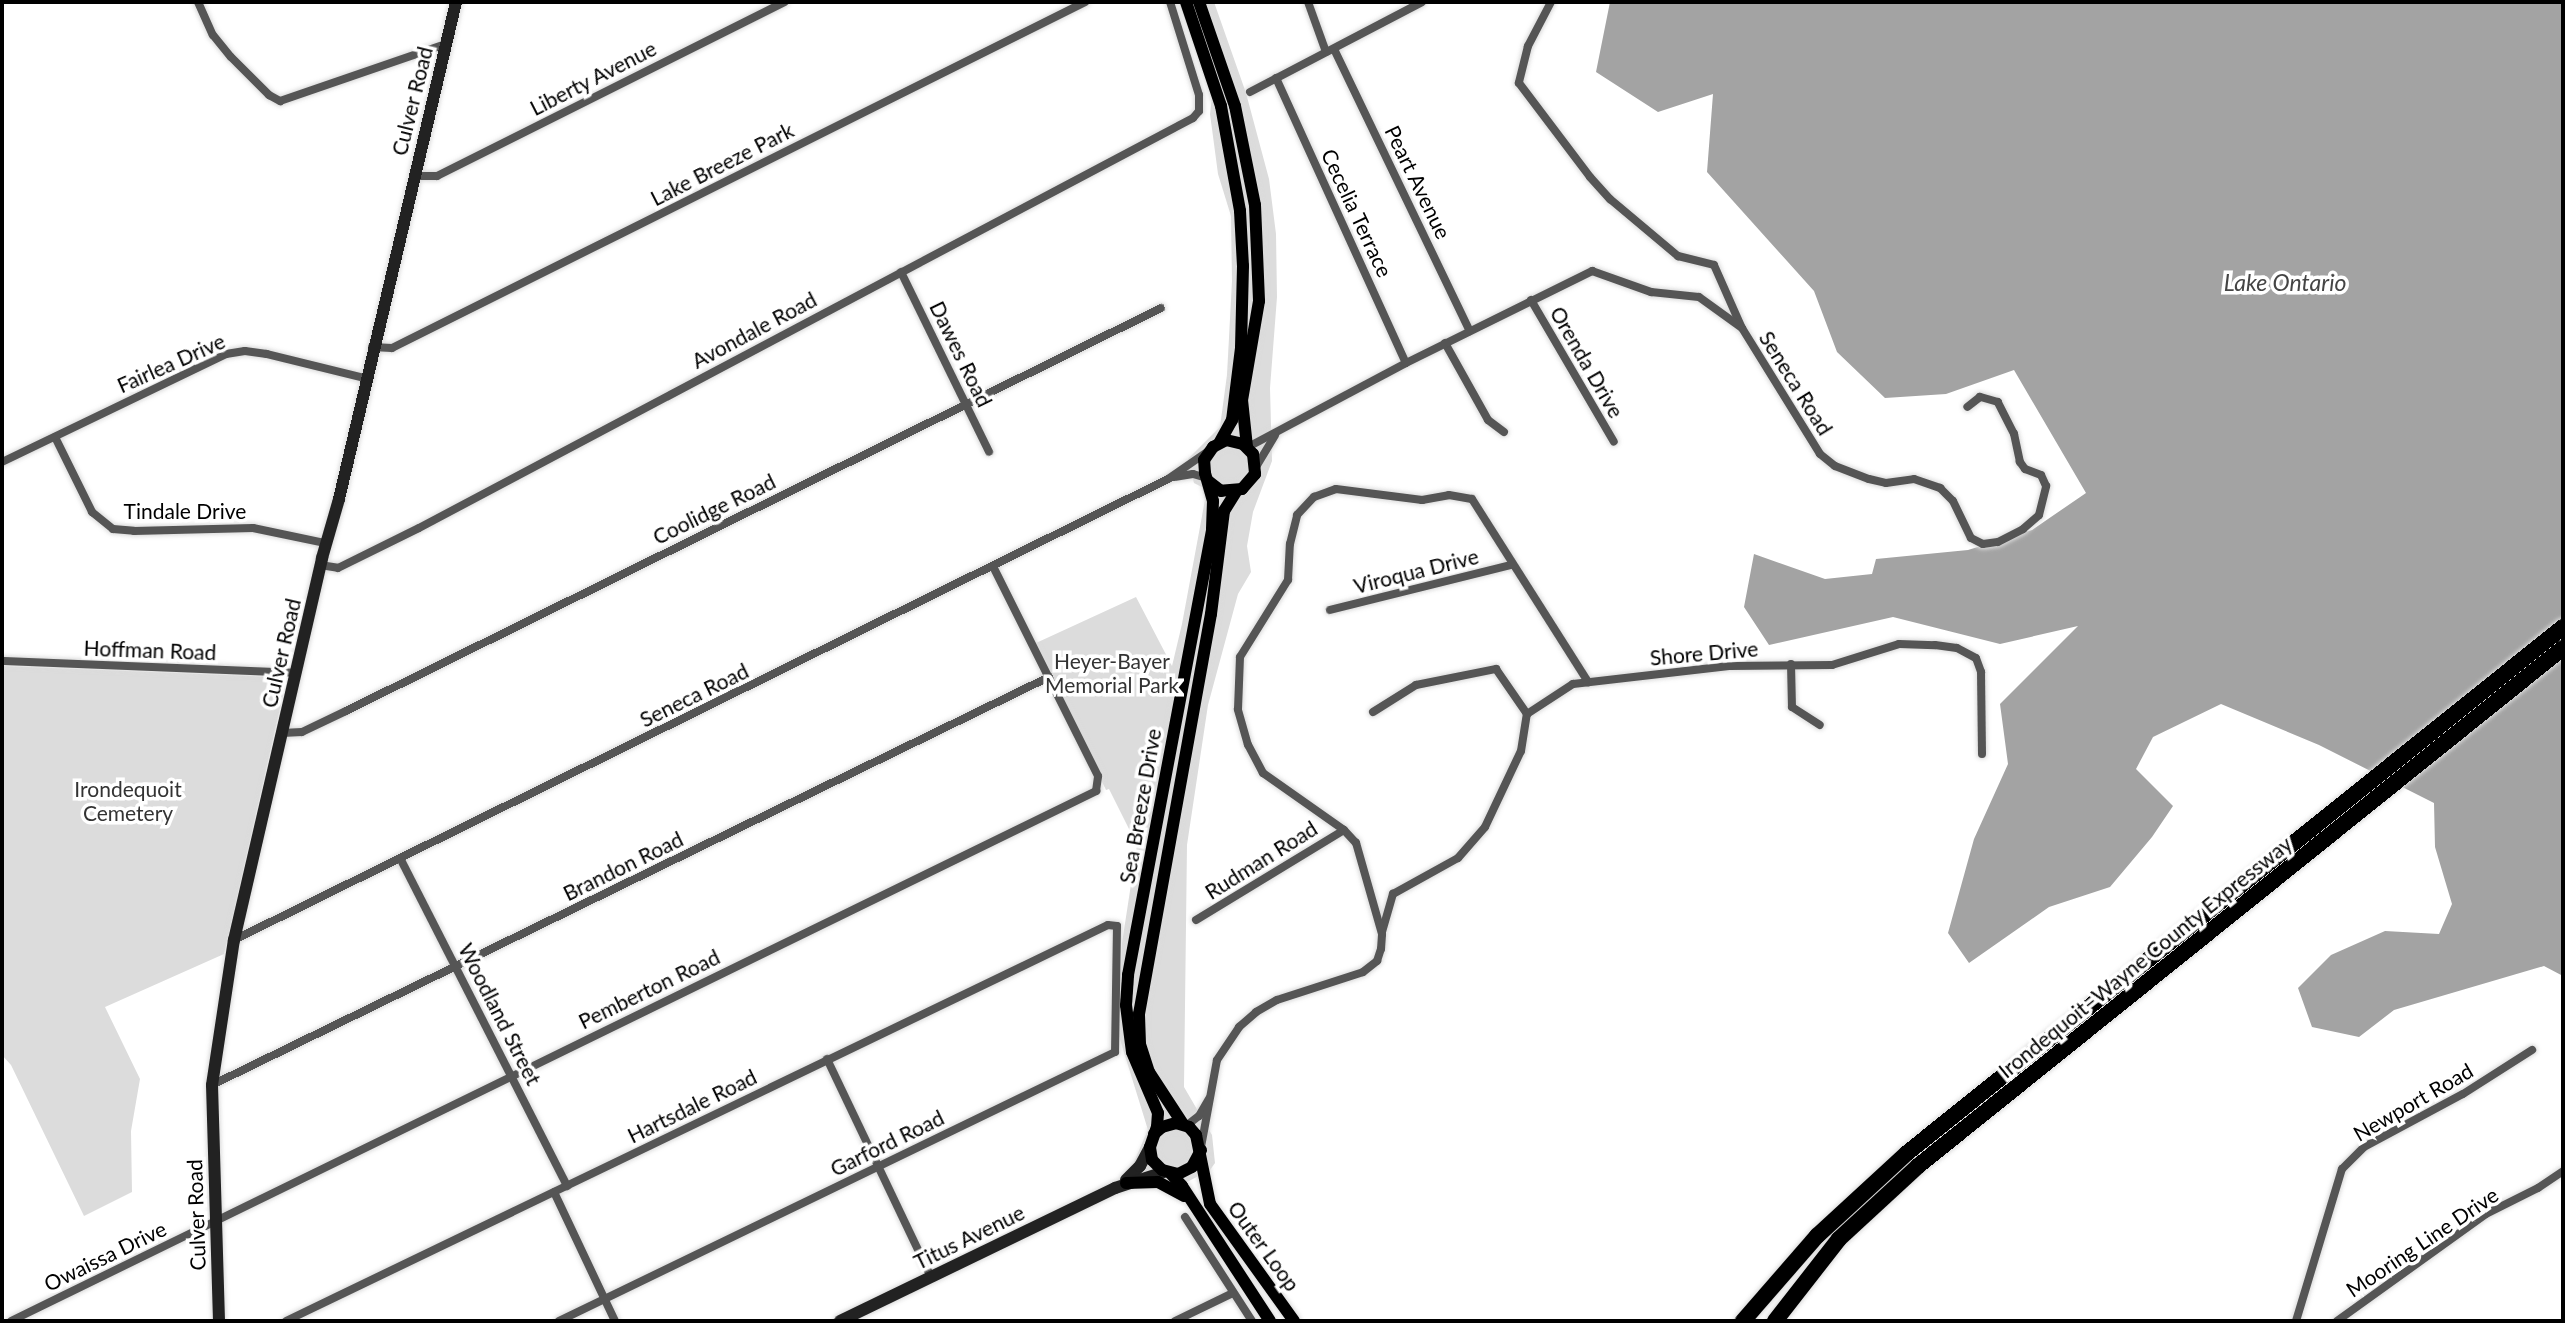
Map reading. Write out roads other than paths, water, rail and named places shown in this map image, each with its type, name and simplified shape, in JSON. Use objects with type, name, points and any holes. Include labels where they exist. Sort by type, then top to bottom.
[{"type":"highway","points":[[2305,845],[2563,627]]},
{"type":"highway","name":"Irondequoit–Wayne County Expressway","points":[[1745,1318],[1796,1259],[1850,1204],[1907,1153],[2563,648]]},
{"type":"highway","name":"Irondequoit–Wayne County Expressway","points":[[1775,1321],[1829,1250],[1872,1207],[2305,845]]},
{"type":"main road","name":"Culver Road","points":[[219,1321],[212,1085],[234,940],[325,543],[339,499],[372,347],[456,2]]},
{"type":"main road","points":[[1186,2],[1221,106],[1240,211],[1243,266],[1241,348],[1232,420],[1220,442],[1209,450],[1204,460],[1207,480],[1221,491],[1236,492],[1252,480],[1256,467],[1247,447],[1242,400],[1258,301],[1255,205],[1235,106],[1199,2]]},
{"type":"main road","points":[[1220,442],[1232,440],[1247,447]]},
{"type":"main road","name":"Sea Breeze Drive","points":[[1152,1141],[1157,1110],[1132,1052],[1126,992],[1212,529],[1214,506],[1207,480]]},
{"type":"main road","name":"Sea Breeze Drive","points":[[1184,1125],[1149,1072],[1140,1044],[1139,1014],[1210,614],[1224,511],[1236,492]]},
{"type":"main road","points":[[1168,1124],[1184,1125],[1196,1135],[1200,1148],[1198,1161],[1189,1170],[1167,1173],[1152,1160],[1152,1141],[1168,1124]]},
{"type":"main road","name":"Titus Avenue","points":[[1121,1186],[1140,1166],[1152,1141]]},
{"type":"main road","name":"Outer Loop","points":[[1200,1148],[1210,1204],[1294,1321]]},
{"type":"main road","name":"Titus Avenue","points":[[840,1321],[1121,1186],[1167,1173]]},
{"type":"main road","name":"Outer Loop","points":[[1167,1173],[1197,1210],[1270,1321]]},
{"type":"main road","points":[[1121,1186],[1161,1182],[1178,1191],[1197,1210]]},
{"type":"street","points":[[198,2],[213,35],[231,57],[268,95],[280,101],[446,44]]},
{"type":"street","name":"Liberty Avenue","points":[[414,176],[437,176],[782,2]]},
{"type":"street","name":"Lake Breeze Park","points":[[372,347],[392,348],[1085,2]]},
{"type":"street","name":"Avondale Road","points":[[320,565],[338,568],[407,534],[1185,124],[1199,110],[1199,95],[1170,2]]},
{"type":"street","name":"Peart Avenue","points":[[1308,2],[1470,331]]},
{"type":"street","points":[[1250,93],[1422,2]]},
{"type":"street","points":[[1551,2],[1528,46],[1519,83],[1590,177],[1610,199],[1678,256],[1714,265],[1742,328]]},
{"type":"street","name":"Cecelia Terrace","points":[[1276,78],[1406,363]]},
{"type":"street","name":"Seneca Road","points":[[1247,447],[1445,343],[1592,271],[1651,292],[1699,297],[1742,328],[1820,454],[1835,466],[1869,479],[1886,482],[1914,479],[1940,488],[1953,501],[1971,538],[1983,544],[1997,542],[2023,529],[2039,514],[2046,486],[2041,475],[2025,469],[2020,461],[2014,434],[1998,402],[1980,397],[1966,407]]},
{"type":"street","name":"Dawes Road","points":[[901,272],[989,452]]},
{"type":"street","name":"Orenda Drive","points":[[1531,300],[1614,442]]},
{"type":"street","name":"Coolidge Road","points":[[282,733],[296,734],[324,722],[1161,308]]},
{"type":"street","points":[[1445,343],[1489,419],[1504,432]]},
{"type":"street","name":"Fairlea Drive","points":[[2,463],[226,354],[259,352],[365,378]]},
{"type":"street","points":[[1256,467],[1277,432]]},
{"type":"street","name":"Tindale Drive","points":[[55,437],[92,512],[113,529],[134,531],[253,528],[325,543]]},
{"type":"street","name":"Seneca Road","points":[[234,940],[401,860],[1168,479],[1209,450]]},
{"type":"street","name":"Seneca Road","points":[[1168,479],[1193,474],[1207,480]]},
{"type":"street","points":[[1382,934],[1356,843],[1344,830],[1263,773],[1248,745],[1238,709],[1240,657],[1288,580],[1290,544],[1297,515],[1314,497],[1336,489],[1422,500],[1448,495],[1472,499],[1511,565],[1588,682]]},
{"type":"street","name":"Viroqua Drive","points":[[1330,610],[1511,565]]},
{"type":"street","points":[[993,566],[1049,677]]},
{"type":"street","name":"Shore Drive","points":[[1527,713],[1573,684],[1729,666],[1832,665],[1899,644],[1957,648],[1976,658],[1981,672],[1982,754]]},
{"type":"street","name":"Hoffman Road","points":[[2,661],[296,673]]},
{"type":"street","points":[[1791,664],[1792,707],[1820,725]]},
{"type":"street","points":[[1200,1148],[1219,1056],[1247,1019],[1277,1000],[1367,970],[1379,957],[1393,894],[1458,858],[1485,827],[1521,751],[1527,713],[1496,669],[1416,685],[1373,712]]},
{"type":"street","name":"Pemberton Road","points":[[215,1222],[1098,788],[1098,776],[1049,677]]},
{"type":"street","name":"Brandon Road","points":[[212,1085],[1049,677]]},
{"type":"street","name":"Rudman Road","points":[[1196,920],[1344,830]]},
{"type":"street","name":"Woodland Street","points":[[401,860],[567,1186]]},
{"type":"street","name":"Hartsdale Road","points":[[286,1321],[827,1059],[1115,924]]},
{"type":"street","name":"Garford Road","points":[[559,1321],[1115,1052],[1119,932],[1115,924]]},
{"type":"street","name":"Newport Road","points":[[2296,1321],[2342,1169],[2364,1147],[2463,1094],[2532,1050]]},
{"type":"street","points":[[827,1059],[932,1277]]},
{"type":"street","points":[[1184,1125],[1202,1113],[1213,1090]]},
{"type":"street","name":"Mooring Line Drive","points":[[2337,1321],[2486,1214],[2538,1188],[2563,1171]]},
{"type":"street","points":[[554,1192],[615,1321]]},
{"type":"street","points":[[1185,1217],[1252,1321]]},
{"type":"street","name":"Owaissa Drive","points":[[10,1321],[215,1222]]},
{"type":"street","points":[[1175,1321],[1233,1293]]},
{"type":"water","name":"Lake Ontario","points":[[1610,2],[2563,2],[2563,976],[2544,966],[2394,1010],[2359,1037],[2312,1027],[2298,988],[2331,955],[2385,931],[2439,934],[2452,904],[2435,847],[2434,803],[2319,745],[2221,704],[2153,737],[2136,769],[2173,806],[2152,837],[2110,887],[2049,907],[1969,963],[1948,933],[1974,839],[2008,764],[2000,704],[2078,626],[2000,644],[1893,617],[1769,645],[1744,607],[1754,554],[1825,579],[1872,574],[1876,559],[1968,550],[2032,530],[2086,493],[2014,370],[1946,394],[1885,398],[1837,352],[1814,291],[1707,172],[1713,94],[1658,112],[1596,72]]},
{"type":"park label","name":"Heyer-Bayer Memorial Park","points":[[1112,673]]},
{"type":"park label","name":"Irondequoit Cemetery","points":[[128,801]]}]
